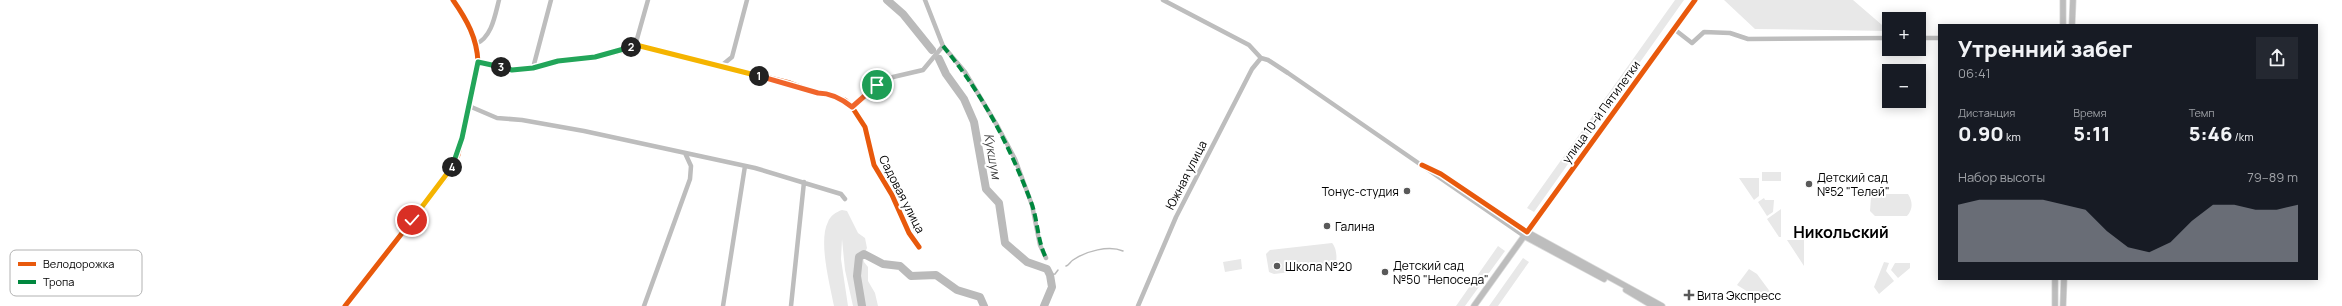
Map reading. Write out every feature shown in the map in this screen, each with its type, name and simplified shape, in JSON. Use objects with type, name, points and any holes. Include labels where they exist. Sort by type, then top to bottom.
[{"type":"main road","points":[[2063,0],[2063,24]]},
{"type":"main road","points":[[2072,24],[2073,0]]},
{"type":"main road","points":[[1526,234],[1654,306]]},
{"type":"main road","points":[[1526,234],[1662,306]]},
{"type":"main road","name":"улица 10-й Пятилетки","points":[[1474,306],[1526,234]]},
{"type":"main road","points":[[2054,306],[2055,280]]},
{"type":"main road","points":[[2063,306],[2064,280]]},
{"type":"street","points":[[345,306],[453,166],[459,150],[478,62],[476,44],[472,29],[453,0]]},
{"type":"street","points":[[476,44],[485,38],[489,31],[499,0]]},
{"type":"street","points":[[533,68],[551,0]]},
{"type":"street","points":[[635,46],[648,0]]},
{"type":"street","points":[[735,70],[732,57],[746,0]]},
{"type":"street","points":[[925,0],[943,46],[965,72],[998,127],[1015,159],[1032,205],[1040,245],[1046,258]]},
{"type":"street","name":"улица 10-й Пятилетки","points":[[1526,234],[1694,0]]},
{"type":"street","points":[[1165,1],[1249,45],[1261,58],[1268,60],[1526,234]]},
{"type":"street","points":[[1674,29],[1692,43],[1704,32],[1730,32],[1748,39],[1882,38]]},
{"type":"street","points":[[1926,38],[1938,38]]},
{"type":"street","points":[[478,62],[512,70],[533,68],[558,61],[595,57],[635,46],[721,66],[818,93],[826,93],[845,100],[852,107],[871,89],[893,77],[923,70],[943,46]]},
{"type":"street","points":[[721,66],[732,57]]},
{"type":"street","name":"Южная улица","points":[[1138,306],[1181,207],[1252,69],[1261,58]]},
{"type":"street","points":[[469,106],[498,118],[536,122],[744,166],[804,182],[841,194],[845,199]]},
{"type":"street","name":"Садовая улица","points":[[852,107],[865,127],[874,165],[892,195],[909,233],[919,247]]},
{"type":"street","points":[[644,306],[690,179],[691,166],[685,153]]},
{"type":"street","points":[[723,306],[744,166]]},
{"type":"street","points":[[791,306],[804,182]]},
{"type":"shaded area","points":[[1675,0],[1684,0],[1534,212],[1527,208]]},
{"type":"shaded area","points":[[1724,0],[1853,0],[1882,25],[1882,31],[1755,29]]},
{"type":"shaded area","points":[[1762,172],[1781,172],[1781,181],[1762,181]]},
{"type":"shaded area","points":[[1739,178],[1759,178],[1759,196],[1754,200]]},
{"type":"shaded area","points":[[1876,194],[1908,194],[1911,200],[1911,208],[1907,216],[1875,216],[1870,211],[1871,197]]},
{"type":"shaded area","points":[[1764,198],[1765,200],[1774,200],[1773,212],[1767,216],[1758,202]]},
{"type":"shaded area","points":[[1781,209],[1781,237],[1779,237],[1767,219]]},
{"type":"shaded area","points":[[842,210],[847,211],[858,233],[865,238],[867,248],[863,257],[864,262],[868,267],[868,281],[875,293],[878,306],[853,306],[845,270],[842,239],[841,259],[848,306],[834,306],[824,251],[824,240],[825,230],[830,218]]},
{"type":"shaded area","points":[[1787,240],[1804,240],[1804,266]]},
{"type":"shaded area","points":[[1332,243],[1335,248],[1336,255],[1334,267],[1274,274],[1269,272],[1266,254],[1270,250]]},
{"type":"shaded area","points":[[1498,246],[1505,251],[1465,306],[1456,306]]},
{"type":"shaded area","points":[[1523,258],[1529,262],[1498,306],[1489,306]]},
{"type":"shaded area","points":[[1241,259],[1242,269],[1225,272],[1223,262]]},
{"type":"shaded area","points":[[1884,262],[1889,263],[1886,271],[1894,281],[1879,294],[1874,287]]},
{"type":"shaded area","points":[[1895,263],[1910,263],[1910,268],[1898,278],[1891,270]]},
{"type":"shaded area","points":[[1749,269],[1757,274],[1771,293],[1753,295],[1737,285]]},
{"type":"waterway","name":"Кукшум","points":[[887,0],[903,14],[932,50]]},
{"type":"waterway","name":"Кукшум","points":[[939,59],[946,74],[964,99],[974,122],[986,189],[999,203],[1005,243],[1027,262],[1047,269],[1050,275],[1052,287],[1044,306]]},
{"type":"waterway","points":[[1066,266],[1078,257],[1098,250],[1117,249],[1123,251]]},
{"type":"waterway","name":"Кукшум","points":[[862,306],[857,276],[859,257],[864,254],[883,264],[900,266],[911,276],[936,275],[957,290],[980,297],[984,306]]},
{"type":"waterway","points":[[1050,275],[1055,274],[1058,270]]},
{"type":"marked path","points":[[943,46],[970,82],[1004,140],[1031,202],[1041,244],[1046,258]]},
{"type":"cycle path","points":[[345,306],[446,177],[458,155],[478,62],[476,45],[473,37],[463,15],[453,0]]},
{"type":"cycle path","points":[[1422,165],[1441,174],[1527,232],[1695,0]]},
{"type":"cycle path","points":[[478,62],[512,70],[533,68],[558,61],[595,57],[641,46],[790,83],[817,93],[826,93],[845,100],[852,107],[865,127],[874,165],[892,195],[909,233],[919,247]]},
{"type":"place","name":"Детский сад №52 \"Телей\"","points":[[1809,184]]},
{"type":"place","name":"Тонус-студия","points":[[1407,191]]},
{"type":"place","name":"Галина","points":[[1327,226]]},
{"type":"place","name":"Школа №20","points":[[1277,266]]},
{"type":"place","name":"Детский сад №50 \"Непоседа\"","points":[[1385,272]]},
{"type":"place","name":"Вита Экспресс","points":[[1689,295]]},
{"type":"district","name":"Никольский","points":[[1841,232]]},
{"type":"route","points":[[412,220],[446,178],[458,155],[478,62],[512,70],[533,68],[558,61],[595,57],[640,46],[790,83],[818,93],[826,93],[845,100],[852,107],[877,85]]}]
